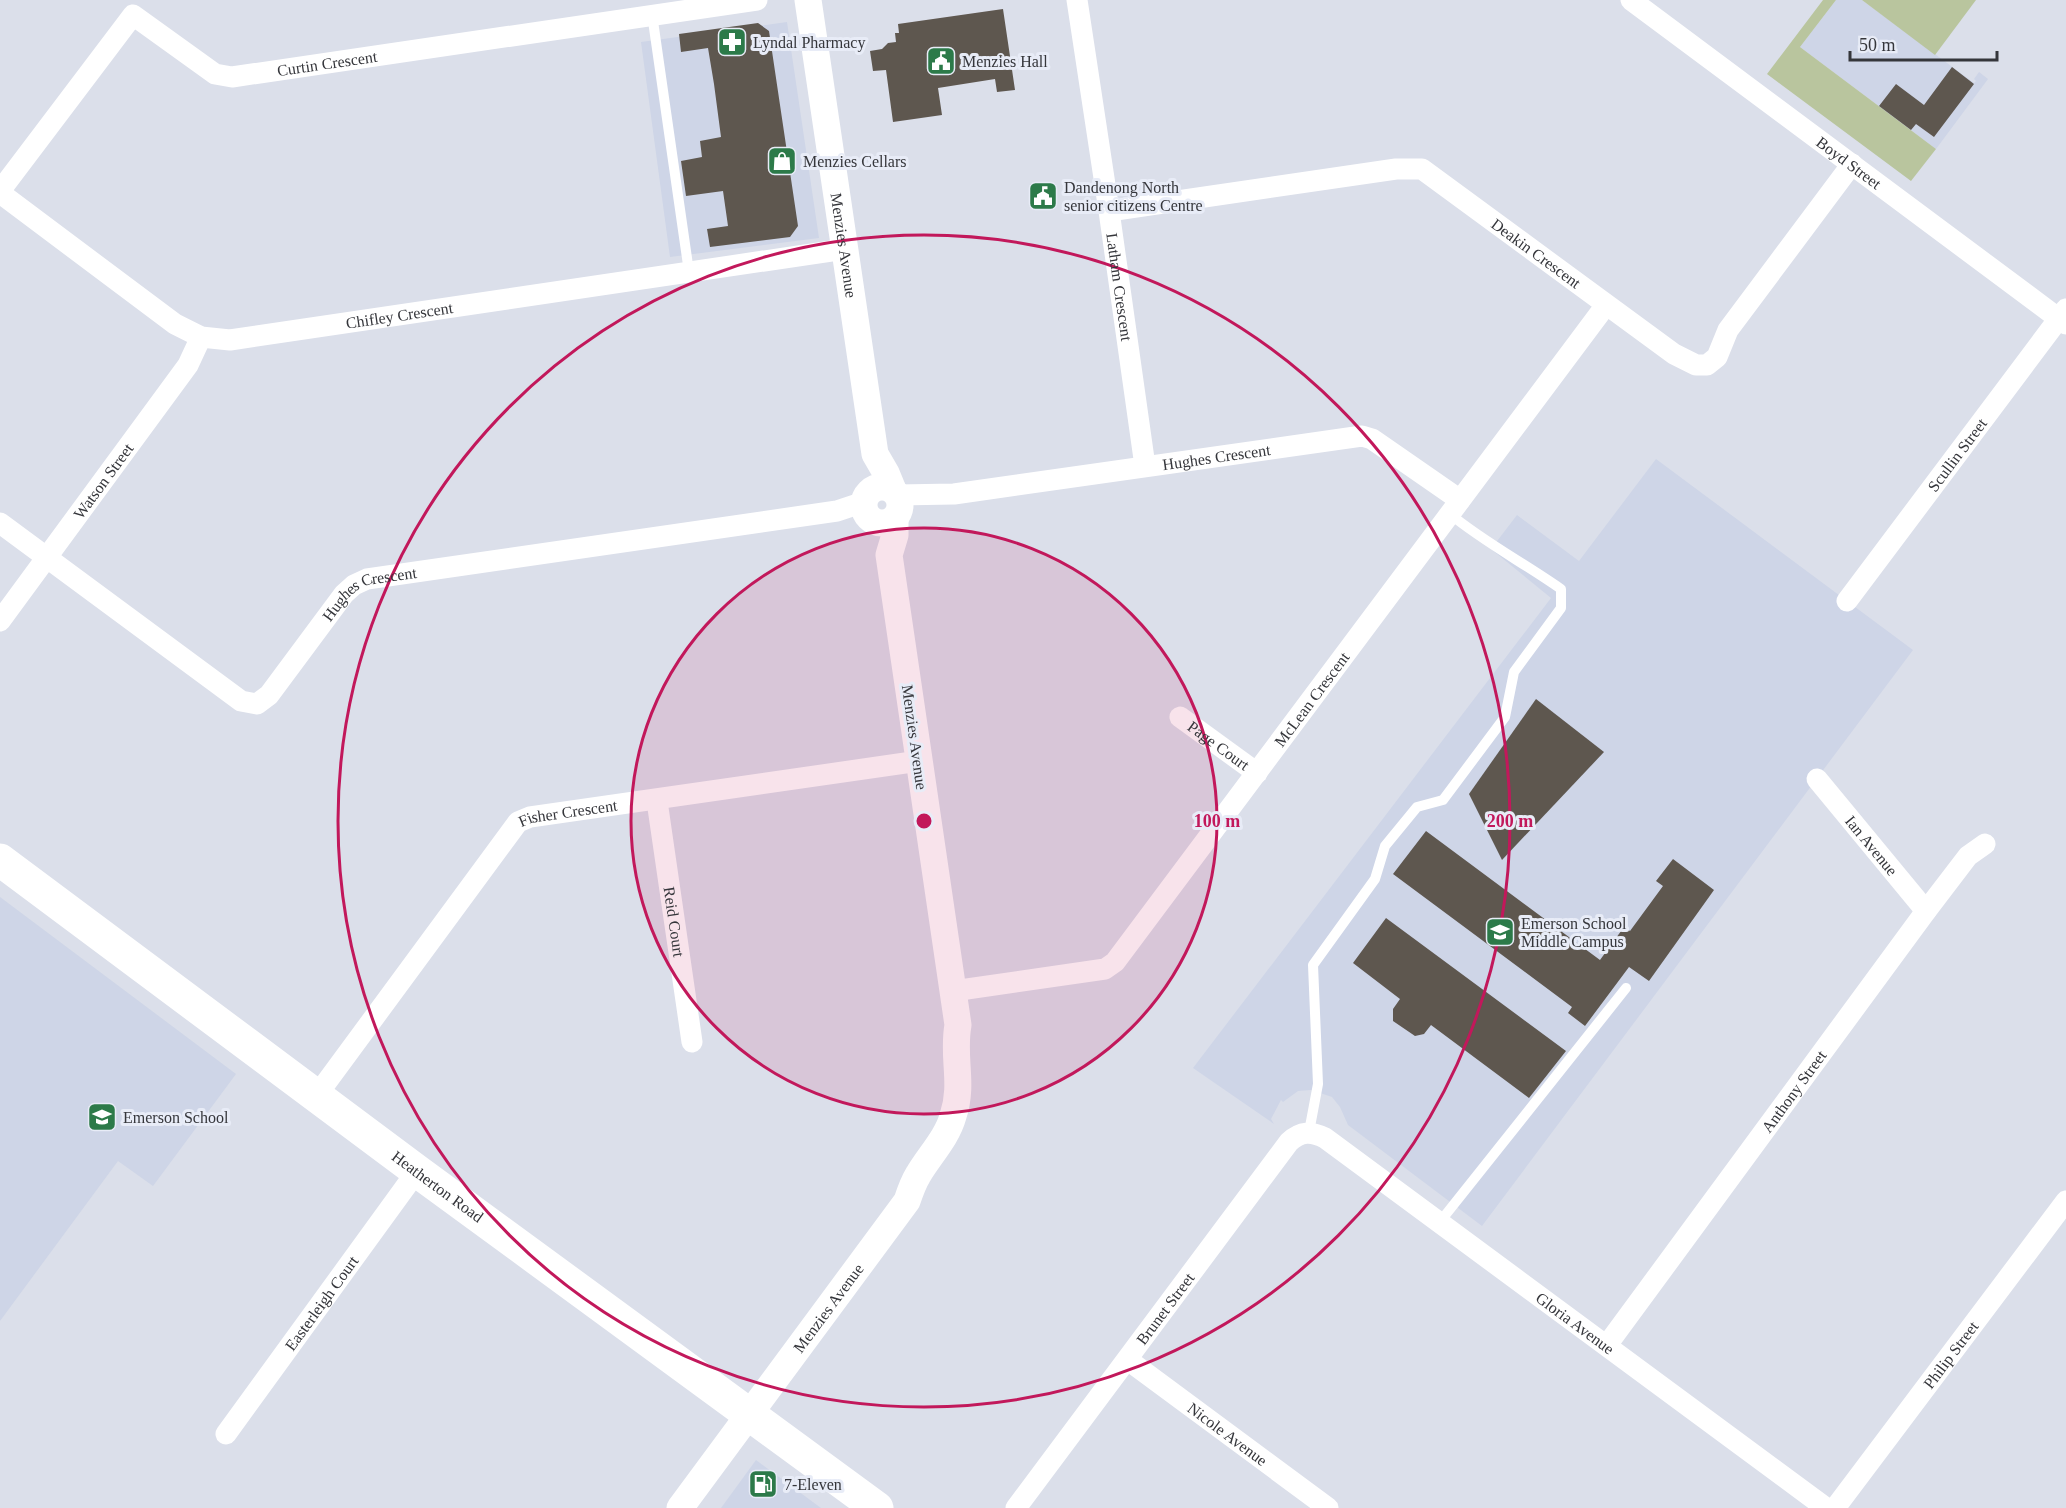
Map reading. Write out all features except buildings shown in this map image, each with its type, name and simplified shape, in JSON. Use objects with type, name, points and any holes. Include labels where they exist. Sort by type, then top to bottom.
[{"type":"main road","name":"Heatherton Road","points":[[0,860],[417,1171],[878,1508]]},
{"type":"street","name":"Curtin Crescent","points":[[0,192],[133,15],[215,74],[232,77],[757,0]]},
{"type":"street","name":"Menzies Avenue","points":[[680,1508],[907,1201],[917,1177],[947,1132],[953,1118],[959,1086],[955,1042],[958,1025],[889,555],[895,535],[869,476],[875,454],[808,0]]},
{"type":"street","name":"Latham Crescent","points":[[1077,0],[1110,211],[1145,466]]},
{"type":"street","name":"Boyd Street","points":[[1631,0],[2063,317]]},
{"type":"street","name":"Deakin Crescent","points":[[1110,211],[1396,169],[1422,169],[1684,360],[1696,365],[1707,365],[1717,357],[1728,330],[1852,164]]},
{"type":"street","name":"Chifley Crescent","points":[[0,192],[175,324],[201,337],[230,340],[844,249]]},
{"type":"street","name":"McLean Crescent","points":[[953,991],[1105,969],[1115,962],[1606,305]]},
{"type":"street","name":"Scullin Street","points":[[1847,601],[2063,317]]},
{"type":"street","name":"Watson Street","points":[[0,621],[188,365],[201,337]]},
{"type":"street","name":"Hughes Crescent","points":[[0,523],[241,701],[257,704],[269,695],[344,594],[354,585],[367,579],[1362,436],[1372,439],[1455,507]]},
{"type":"street","name":"Page Court","points":[[1180,717],[1257,773]]},
{"type":"street","name":"Fisher Crescent","points":[[316,1095],[518,822],[530,818],[919,762]]},
{"type":"street","name":"Ian Avenue","points":[[1817,779],[1926,911]]},
{"type":"street","name":"Reid Court","points":[[657,801],[692,1042]]},
{"type":"street","name":"Anthony Street","points":[[1607,1345],[1926,911],[1968,856],[1985,844]]},
{"type":"street","name":"Gloria Avenue","points":[[1317,1135],[1607,1345],[1826,1508]]},
{"type":"street","name":"Brunet Street","points":[[1016,1508],[1289,1142],[1296,1136],[1317,1135]]},
{"type":"street","name":"Easterleigh Court","points":[[226,1434],[417,1171]]},
{"type":"street","name":"Philip Street","points":[[1835,1508],[2066,1201]]},
{"type":"street","name":"Nicole Avenue","points":[[1128,1360],[1328,1508]]},
{"type":"lane","points":[[652,14],[689,272]]},
{"type":"lane","points":[[1317,1135],[1318,1084],[1314,965],[1375,879],[1385,846],[1417,807],[1443,800],[1505,717],[1514,672],[1561,608],[1561,589],[1468,530],[1455,507]]},
{"type":"lane","points":[[1439,1223],[1626,988]]},
{"type":"shaded area","points":[[1836,0],[1862,0],[1974,83],[1979,72],[1988,79],[1936,149],[1800,47]]},
{"type":"shaded area","points":[[787,22],[819,238],[670,257],[641,42]]},
{"type":"shaded area","name":"Emerson School Middle Campus","points":[[1656,459],[1913,650],[1482,1226],[1348,1125],[1340,1107],[1332,1097],[1311,1090],[1298,1091],[1283,1102],[1281,1100],[1271,1119],[1274,1124],[1193,1068],[1551,598],[1491,549],[1517,515],[1579,561]]},
{"type":"shaded area","name":"Emerson School","points":[[0,897],[236,1074],[153,1186],[118,1161],[0,1321]]},
{"type":"shaded area","name":"7-Eleven","points":[[756,1460],[821,1508],[721,1508]]},
{"type":"green space","points":[[1823,0],[1836,0],[1800,47],[1936,149],[1911,181],[1767,74]]},
{"type":"green space","points":[[1862,0],[1976,0],[1935,55]]},
{"type":"place","name":"Lyndal Pharmacy","points":[[732,42]]},
{"type":"place","name":"Menzies Hall","points":[[941,61]]},
{"type":"place","name":"Menzies Cellars","points":[[782,161]]},
{"type":"place","name":"Dandenong North senior citizens Centre","points":[[1043,196]]},
{"type":"place","name":"Emerson School Middle Campus","points":[[1500,932]]},
{"type":"place","name":"Emerson School","points":[[102,1117]]},
{"type":"place","name":"7-Eleven","points":[[763,1484]]}]
